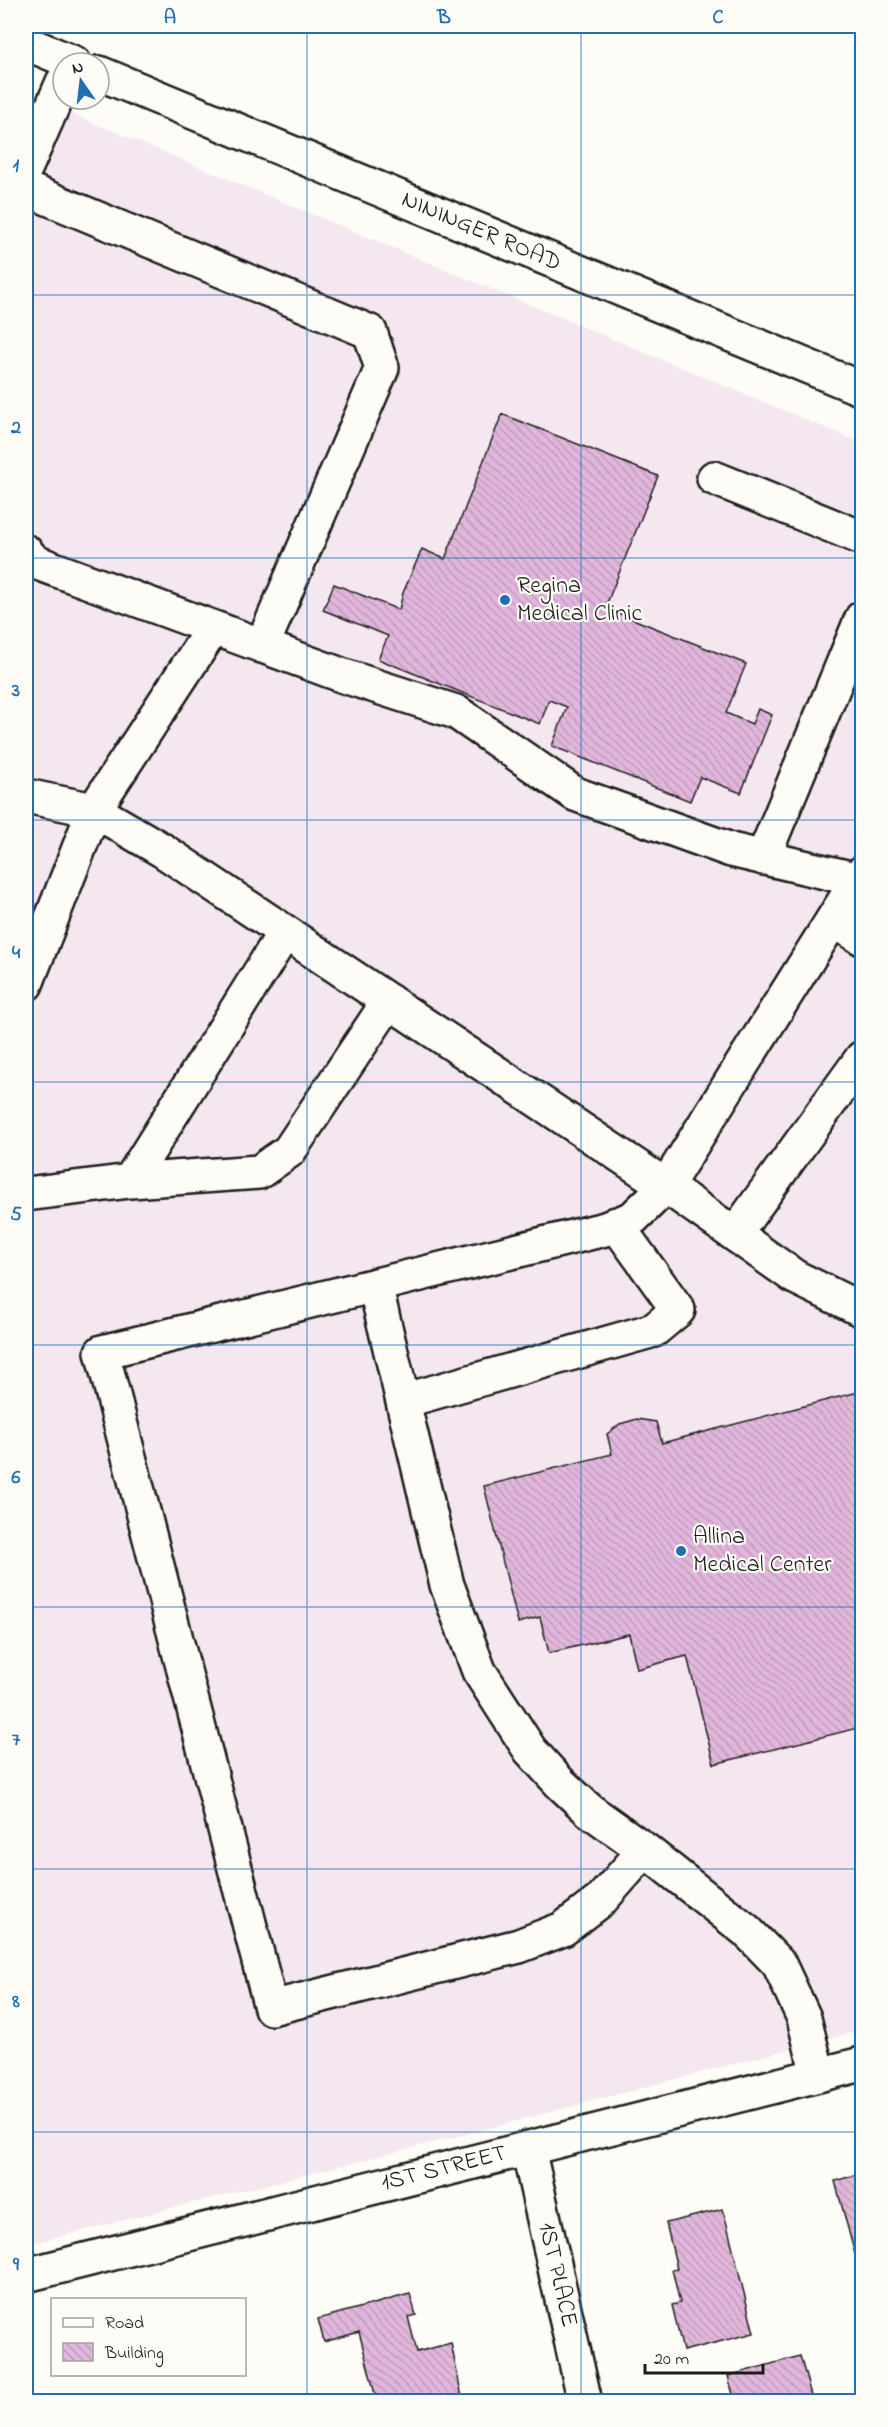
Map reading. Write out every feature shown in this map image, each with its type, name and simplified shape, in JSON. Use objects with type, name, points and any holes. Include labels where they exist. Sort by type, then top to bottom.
[{"type":"street","points":[[26,43],[51,54]]},
{"type":"street","name":"NININGER ROAD","points":[[111,79],[862,389]]},
{"type":"street","points":[[26,167],[51,110]]},
{"type":"street","points":[[26,189],[370,332],[382,368],[262,646]]},
{"type":"street","points":[[714,478],[862,538]]},
{"type":"street","points":[[26,552],[35,562],[344,676],[456,712],[575,794],[731,850],[861,876],[666,1186],[633,1218],[605,1229],[102,1352],[271,2008],[519,1946],[563,1929],[600,1901],[645,1850]]},
{"type":"street","points":[[764,858],[862,618]]},
{"type":"street","points":[[26,984],[94,810],[213,628]]},
{"type":"street","points":[[26,796],[94,810],[162,850],[666,1186],[795,1277],[862,1310]]},
{"type":"street","points":[[833,920],[862,938]]},
{"type":"street","points":[[130,1181],[285,932]]},
{"type":"street","points":[[26,1194],[130,1181],[259,1172],[289,1151],[389,1001]]},
{"type":"street","points":[[735,1234],[862,1058]]},
{"type":"street","points":[[403,1401],[654,1330],[670,1317],[678,1310],[616,1224]]},
{"type":"street","points":[[375,1285],[447,1585],[479,1671],[530,1750],[589,1810],[645,1850],[747,1931],[778,1964],[804,2018],[818,2075]]},
{"type":"street","name":"1ST STREET","points":[[26,2275],[862,2064]]},
{"type":"street","name":"1ST PLACE","points":[[528,2148],[585,2402]]},
{"type":"shaded area","points":[[26,95],[51,105],[51,111],[64,111],[862,443],[862,2030],[471,2133],[26,2245]]},
{"type":"building","name":"Regina Medical Clinic","points":[[502,414],[658,476],[605,608],[746,664],[726,713],[752,724],[758,709],[772,715],[741,793],[700,777],[690,801],[552,746],[567,707],[549,700],[540,724],[378,659],[388,636],[323,610],[334,584],[399,610],[403,593],[422,549],[445,559]]},
{"type":"building","name":"Allina Medical Center","points":[[862,1391],[862,1727],[714,1764],[687,1656],[637,1669],[629,1634],[549,1653],[540,1617],[518,1623],[484,1486],[612,1454],[607,1434],[620,1424],[637,1419],[656,1422],[662,1443]]},
{"type":"building","points":[[862,2173],[862,2264],[858,2265],[835,2181]]},
{"type":"building","points":[[723,2209],[754,2333],[683,2351],[672,2305],[680,2303],[672,2269],[677,2268],[666,2223]]},
{"type":"building","points":[[410,2294],[416,2315],[408,2317],[417,2352],[451,2343],[463,2402],[419,2402],[419,2399],[410,2402],[377,2402],[359,2332],[324,2342],[318,2319]]},
{"type":"building","points":[[800,2356],[813,2402],[735,2402],[728,2376]]},
{"type":"place","name":"Regina Medical Clinic","points":[[505,600]]},
{"type":"place","name":"Allina Medical Center","points":[[681,1551]]}]
